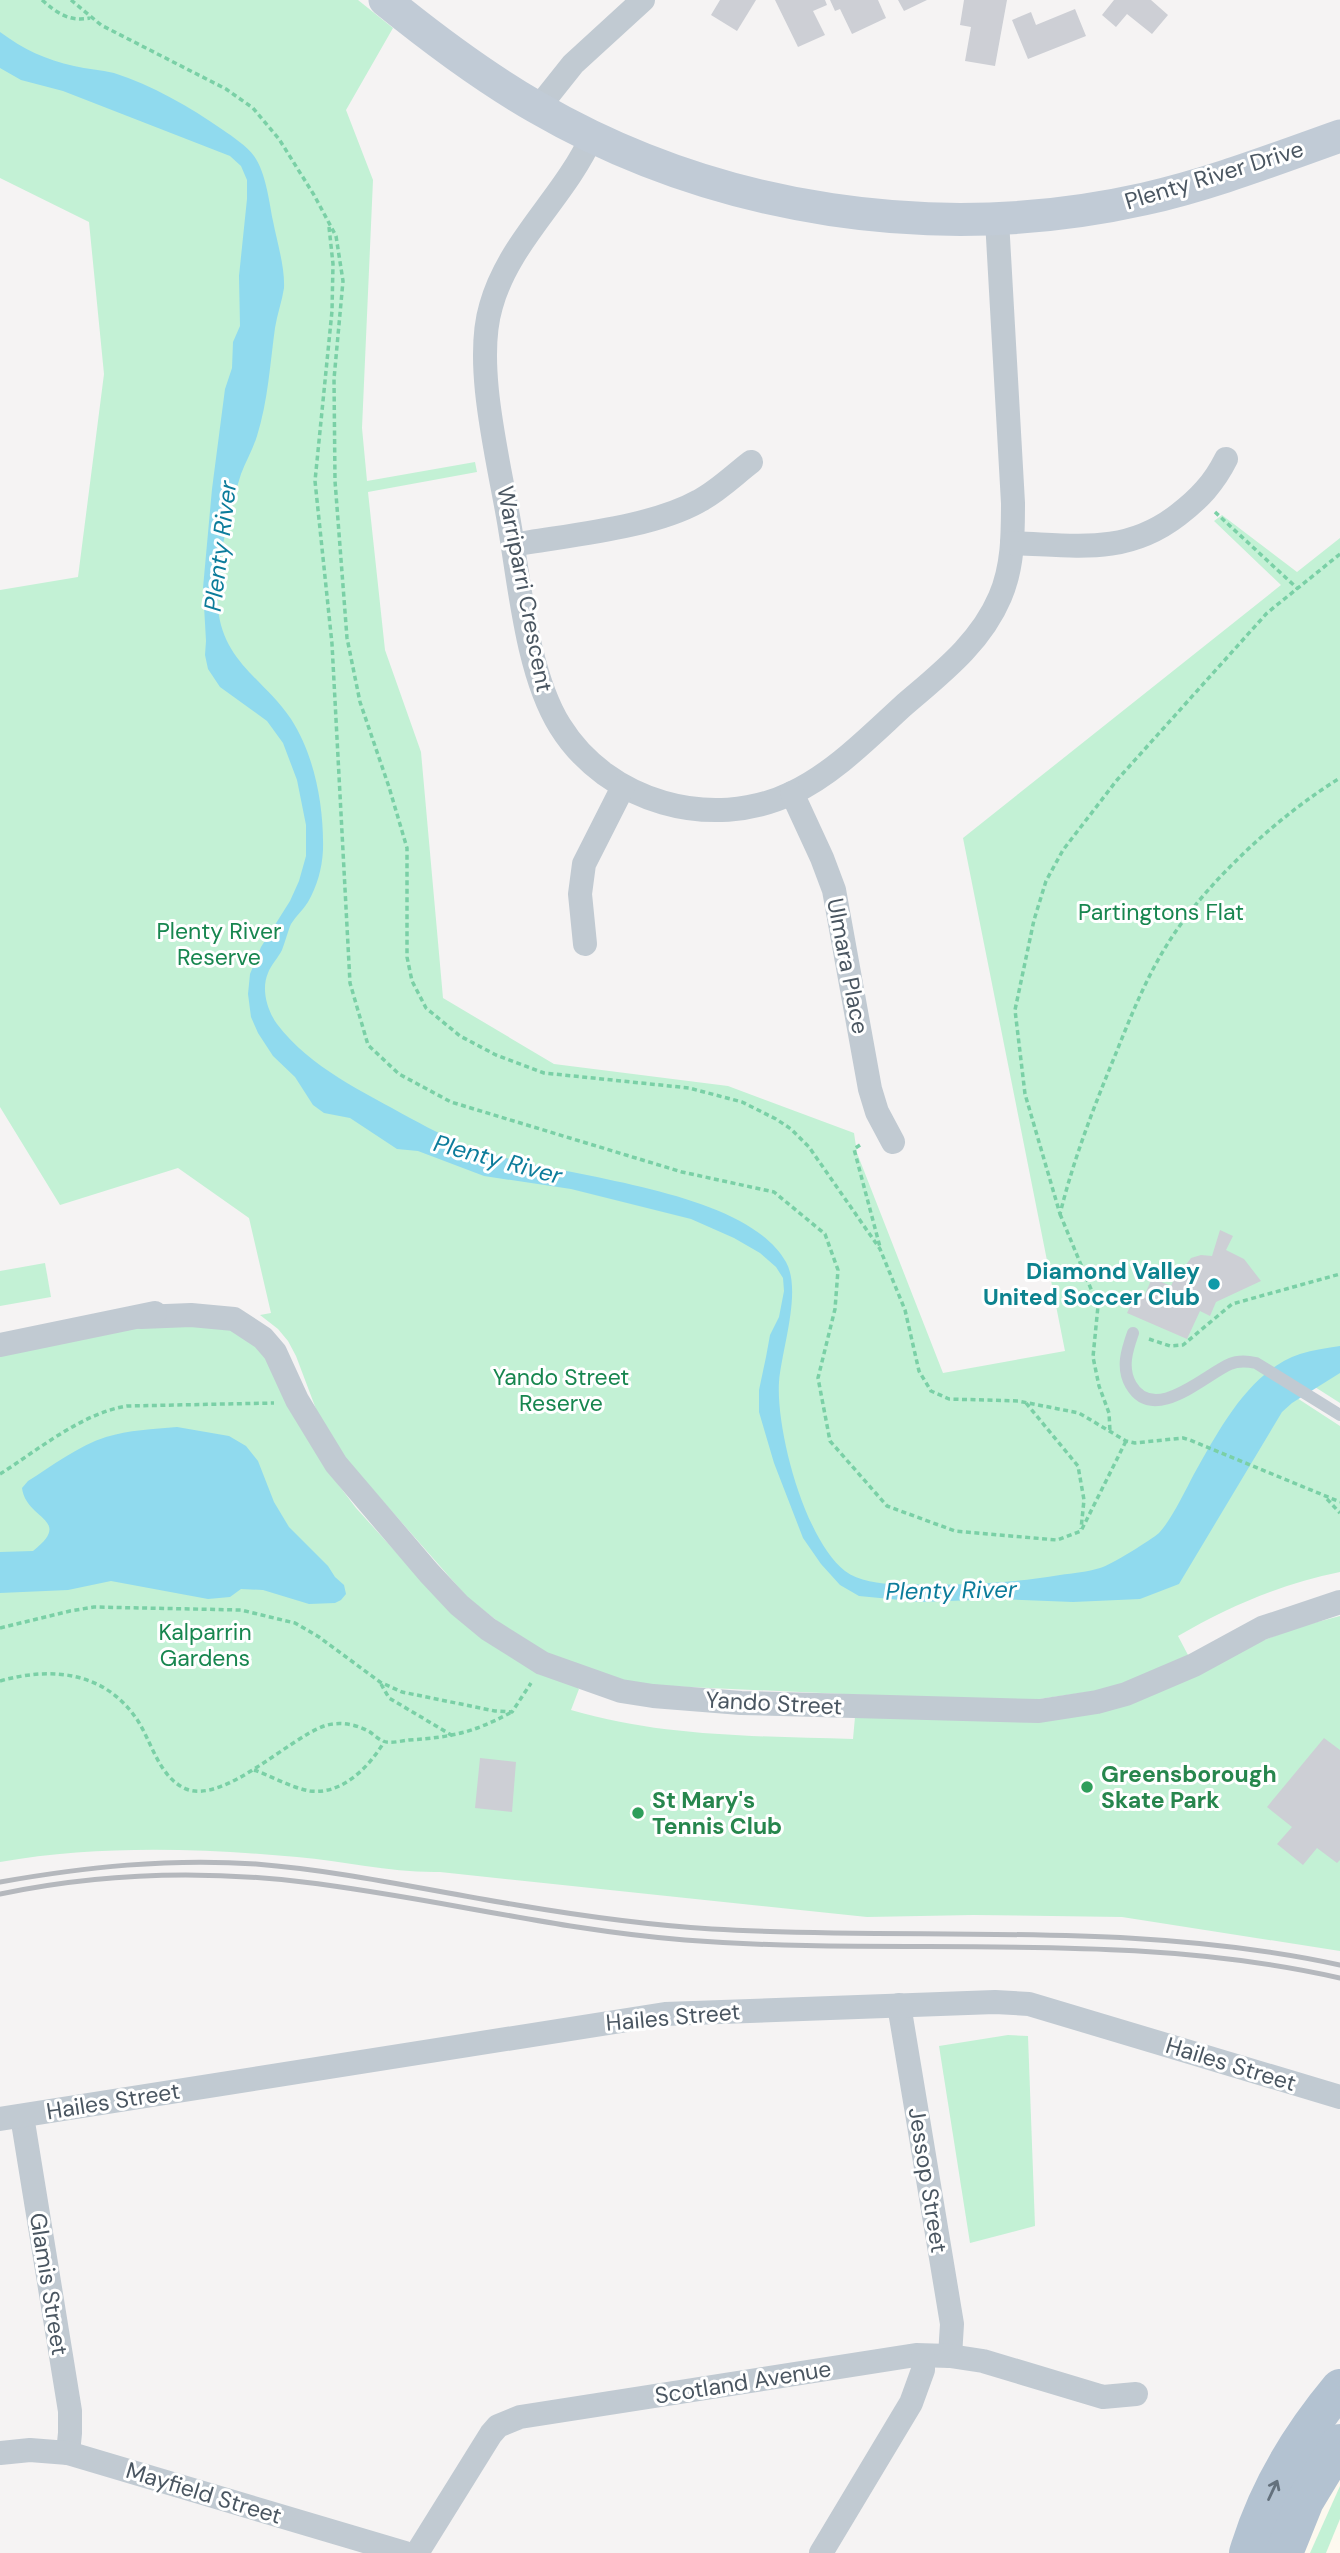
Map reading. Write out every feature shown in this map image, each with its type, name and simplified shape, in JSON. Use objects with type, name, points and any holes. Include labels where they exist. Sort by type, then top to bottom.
[{"type":"main road","points":[[1248,2553],[1262,2514],[1284,2468],[1316,2417],[1340,2388]]},
{"type":"main road","points":[[1284,2553],[1305,2501],[1340,2443]]},
{"type":"street","name":"Plenty River Drive","points":[[385,0],[458,57],[538,108],[640,158],[701,180],[758,195],[875,215],[997,220],[1071,212],[1144,199],[1195,186],[1340,136]]},
{"type":"street","points":[[538,108],[573,64],[643,0]]},
{"type":"street","name":"Warriparri Crescent","points":[[592,136],[582,160],[509,260],[498,284],[485,333],[488,393],[534,659],[549,705],[561,728],[599,770],[623,786],[671,806],[704,810],[758,805],[792,793],[824,774],[957,659],[991,616],[1009,571],[1013,503],[997,220]]},
{"type":"street","points":[[1012,543],[1090,547],[1133,541],[1153,533],[1199,498],[1215,481],[1226,459]]},
{"type":"street","points":[[513,545],[629,524],[675,512],[699,501],[751,462]]},
{"type":"street","points":[[585,944],[580,894],[583,864],[623,786]]},
{"type":"street","name":"Ulmara Place","points":[[792,793],[834,890],[870,1089],[877,1112],[893,1142]]},
{"type":"street","name":"Yando Street","points":[[0,1345],[141,1317],[185,1305],[226,1307],[256,1319],[286,1347],[305,1391],[318,1434]]},
{"type":"street","name":"Yando Street","points":[[141,1317],[210,1315],[233,1320],[263,1338],[285,1369],[297,1400],[336,1464],[459,1605],[488,1629],[542,1662],[621,1691],[653,1696],[817,1706],[1039,1711],[1097,1702],[1126,1694],[1174,1675],[1262,1628],[1340,1602]]},
{"type":"street","name":"Yando Street","points":[[0,1333],[97,1324]]},
{"type":"street","name":"Yando Street","points":[[1315,1611],[1340,1609]]},
{"type":"street","name":"Hailes Street","points":[[11,2117],[665,2014],[995,2002],[1028,2004],[1340,2097]]},
{"type":"street","name":"Jessop Street","points":[[899,2005],[952,2324],[950,2356]]},
{"type":"street","name":"Glamis Street","points":[[11,2117],[70,2411],[68,2453]]},
{"type":"street","points":[[821,2553],[911,2403],[923,2370],[923,2356]]},
{"type":"street","name":"Scotland Avenue","points":[[417,2553],[491,2434],[498,2426],[511,2420],[877,2360],[923,2356],[950,2356],[983,2361],[1103,2397],[1136,2394]]},
{"type":"street","name":"Mayfield Street","points":[[0,2453],[30,2449],[68,2453],[405,2553]]},
{"type":"lane","points":[[1133,1333],[1125,1361],[1126,1374],[1135,1391],[1143,1397],[1167,1398],[1202,1383],[1231,1363],[1248,1361],[1256,1363],[1340,1415]]},
{"type":"path","points":[[42,0],[69,19],[90,18]]},
{"type":"path","points":[[71,0],[90,18],[226,89],[253,108],[279,139],[328,222],[340,253],[343,281],[334,379],[334,441],[335,489],[347,638],[360,702],[407,848],[407,957],[412,981],[421,1000],[434,1016],[460,1036],[496,1055],[544,1073],[689,1088],[762,1110],[792,1129],[809,1147],[880,1249]]},
{"type":"path","points":[[328,222],[332,252],[332,311],[315,481],[332,644],[350,983],[368,1045],[399,1074],[451,1102],[682,1172],[774,1192],[825,1234],[838,1270],[835,1310],[818,1378],[830,1441],[887,1506],[955,1531],[1057,1540],[1081,1531],[1126,1441]]},
{"type":"path","points":[[1213,510],[1298,589]]},
{"type":"path","points":[[1110,1431],[1109,1413],[1099,1386],[1093,1357],[1098,1306],[1060,1214],[1025,1094],[1015,1010],[1034,920],[1046,881],[1063,850],[1117,780],[1267,613],[1340,554]]},
{"type":"path","points":[[1060,1214],[1098,1098],[1119,1044],[1141,993],[1173,934],[1256,843],[1340,778]]},
{"type":"path","points":[[860,1144],[854,1149],[857,1166],[880,1249],[905,1310],[919,1371],[932,1391],[949,1399],[1026,1403],[1079,1413],[1126,1441],[1135,1443],[1183,1438],[1340,1502]]},
{"type":"path","points":[[1133,1333],[1170,1346],[1183,1345],[1232,1304],[1340,1274]]},
{"type":"path","points":[[0,1474],[91,1416],[110,1408],[258,1405],[297,1400]]},
{"type":"path","points":[[1026,1403],[1078,1466],[1084,1500],[1081,1531]]},
{"type":"path","points":[[1325,1496],[1340,1513]]},
{"type":"path","points":[[0,1628],[94,1608],[241,1610],[295,1623],[319,1637],[380,1682],[411,1694],[512,1712]]},
{"type":"path","points":[[0,1681],[52,1674],[81,1677],[98,1683],[132,1714],[165,1773],[186,1789],[197,1791],[220,1787],[254,1770],[326,1725],[354,1724],[384,1742],[454,1737],[481,1728],[512,1712],[521,1702],[542,1662]]},
{"type":"path","points":[[380,1682],[389,1698],[454,1737]]},
{"type":"path","points":[[254,1770],[310,1791],[333,1790],[373,1762],[384,1742]]},
{"type":"shaded area","points":[[1340,2465],[1340,2553],[1297,2553]]},
{"type":"green space","points":[[0,0],[358,0],[393,28],[346,110],[373,180],[362,428],[367,481],[475,462],[477,472],[368,492],[385,650],[421,752],[443,998],[554,1064],[728,1086],[854,1133],[857,1153],[943,1373],[1065,1351],[963,838],[1281,585],[1214,521],[1222,515],[1297,572],[1340,538],[1340,1403],[1293,1373],[1277,1385],[1340,1426],[1340,1572],[1256,1597],[1217,1615],[1178,1636],[1188,1655],[1175,1665],[1102,1690],[1018,1702],[645,1685],[612,1678],[553,1657],[515,1635],[468,1598],[345,1458],[319,1417],[288,1341],[260,1315],[271,1313],[249,1218],[178,1168],[60,1205],[0,1107],[0,590],[78,577],[104,374],[89,222],[0,178]]},
{"type":"green space","points":[[45,1263],[51,1297],[0,1306],[0,1271]]},
{"type":"green space","name":"Kalparrin Gardens","points":[[211,1320],[258,1341],[322,1463],[356,1508],[404,1561],[579,1689],[571,1710],[605,1719],[710,1734],[853,1739],[855,1717],[1008,1721],[1298,1627],[1340,1616],[1340,1951],[1122,1917],[867,1917],[260,1854],[186,1850],[111,1851],[0,1862],[0,1350],[136,1328]]},
{"type":"green space","points":[[1008,2035],[1028,2036],[1035,2226],[970,2243],[939,2046]]},
{"type":"green space","points":[[1340,2486],[1340,2519],[1326,2553],[1310,2553]]},
{"type":"water","name":"Plenty River","points":[[0,32],[44,57],[64,64],[114,73],[170,97],[244,145],[254,156],[264,179],[282,263],[284,288],[275,328],[264,409],[257,436],[241,474],[224,540],[218,608],[221,627],[236,656],[280,705],[299,733],[312,765],[320,799],[322,864],[314,890],[291,924],[282,950],[266,979],[266,999],[277,1024],[305,1054],[339,1078],[456,1141],[518,1161],[603,1178],[693,1201],[732,1217],[764,1237],[786,1262],[792,1288],[790,1320],[779,1382],[779,1403],[782,1428],[796,1483],[817,1535],[831,1556],[845,1571],[863,1580],[890,1584],[979,1584],[1040,1578],[1105,1566],[1131,1552],[1164,1527],[1225,1421],[1265,1374],[1300,1354],[1340,1346],[1340,1373],[1282,1412],[1179,1584],[1140,1599],[1073,1602],[1000,1599],[921,1602],[859,1596],[840,1585],[803,1538],[774,1463],[759,1412],[759,1390],[770,1335],[779,1317],[784,1291],[783,1278],[776,1267],[760,1253],[734,1238],[691,1219],[571,1189],[484,1176],[418,1151],[397,1149],[350,1118],[324,1113],[313,1105],[295,1077],[273,1056],[251,1017],[248,994],[250,974],[261,947],[290,901],[299,881],[306,856],[306,825],[297,780],[283,743],[267,721],[220,687],[208,669],[205,655],[203,588],[225,389],[232,368],[233,342],[240,326],[239,276],[247,180],[241,166],[230,156],[63,91],[21,80],[0,68]]},
{"type":"water","points":[[177,1427],[229,1436],[246,1446],[258,1461],[274,1502],[289,1527],[344,1585],[346,1594],[341,1600],[335,1603],[309,1604],[263,1590],[241,1589],[230,1597],[208,1599],[111,1581],[68,1590],[0,1593],[0,1552],[33,1551],[49,1532],[49,1525],[25,1499],[22,1488],[28,1481],[75,1451],[106,1437],[132,1431]]},
{"type":"building","points":[[720,0],[756,0],[737,31],[711,15]]},
{"type":"building","points":[[775,0],[825,0],[827,5],[813,11],[825,35],[798,47]]},
{"type":"building","points":[[830,0],[878,0],[886,18],[852,34],[840,9],[835,11]]},
{"type":"building","points":[[898,0],[927,0],[904,11]]},
{"type":"building","points":[[964,0],[1007,0],[995,66],[965,61],[971,27],[960,25]]},
{"type":"building","points":[[1114,0],[1151,0],[1168,15],[1152,34],[1127,14],[1116,27],[1102,15]]},
{"type":"building","points":[[1075,9],[1086,36],[1028,59],[1012,20],[1031,12],[1036,25]]},
{"type":"building","name":"Diamond Valley United Soccer Club","points":[[1220,1230],[1233,1236],[1226,1250],[1244,1259],[1261,1281],[1216,1302],[1210,1316],[1200,1311],[1187,1339],[1127,1313],[1135,1296],[1143,1299],[1152,1278],[1171,1286],[1179,1268],[1182,1270],[1191,1258],[1212,1256]]},
{"type":"building","points":[[1324,1738],[1340,1750],[1340,1860],[1337,1863],[1317,1848],[1303,1865],[1277,1844],[1292,1827],[1267,1807]]},
{"type":"building","points":[[480,1758],[516,1762],[512,1812],[475,1808]]},
{"type":"railway","points":[[0,1882],[127,1865],[224,1862],[322,1871],[541,1909],[663,1925],[791,1932],[1106,1937],[1262,1951],[1340,1965]]},
{"type":"railway","points":[[0,1894],[113,1878],[189,1875],[265,1878],[351,1888],[589,1929],[685,1940],[767,1945],[1096,1949],[1259,1963],[1340,1978]]},
{"type":"place","name":"Diamond Valley United Soccer Club","points":[[1214,1284]]},
{"type":"place","name":"Greensborough Skate Park","points":[[1087,1787]]},
{"type":"place","name":"St Mary's Tennis Club","points":[[638,1813]]},
{"type":"park label","name":"Partingtons Flat","points":[[1161,912]]},
{"type":"park label","name":"Plenty River Reserve","points":[[219,944]]},
{"type":"park label","name":"Yando Street Reserve","points":[[561,1390]]}]
